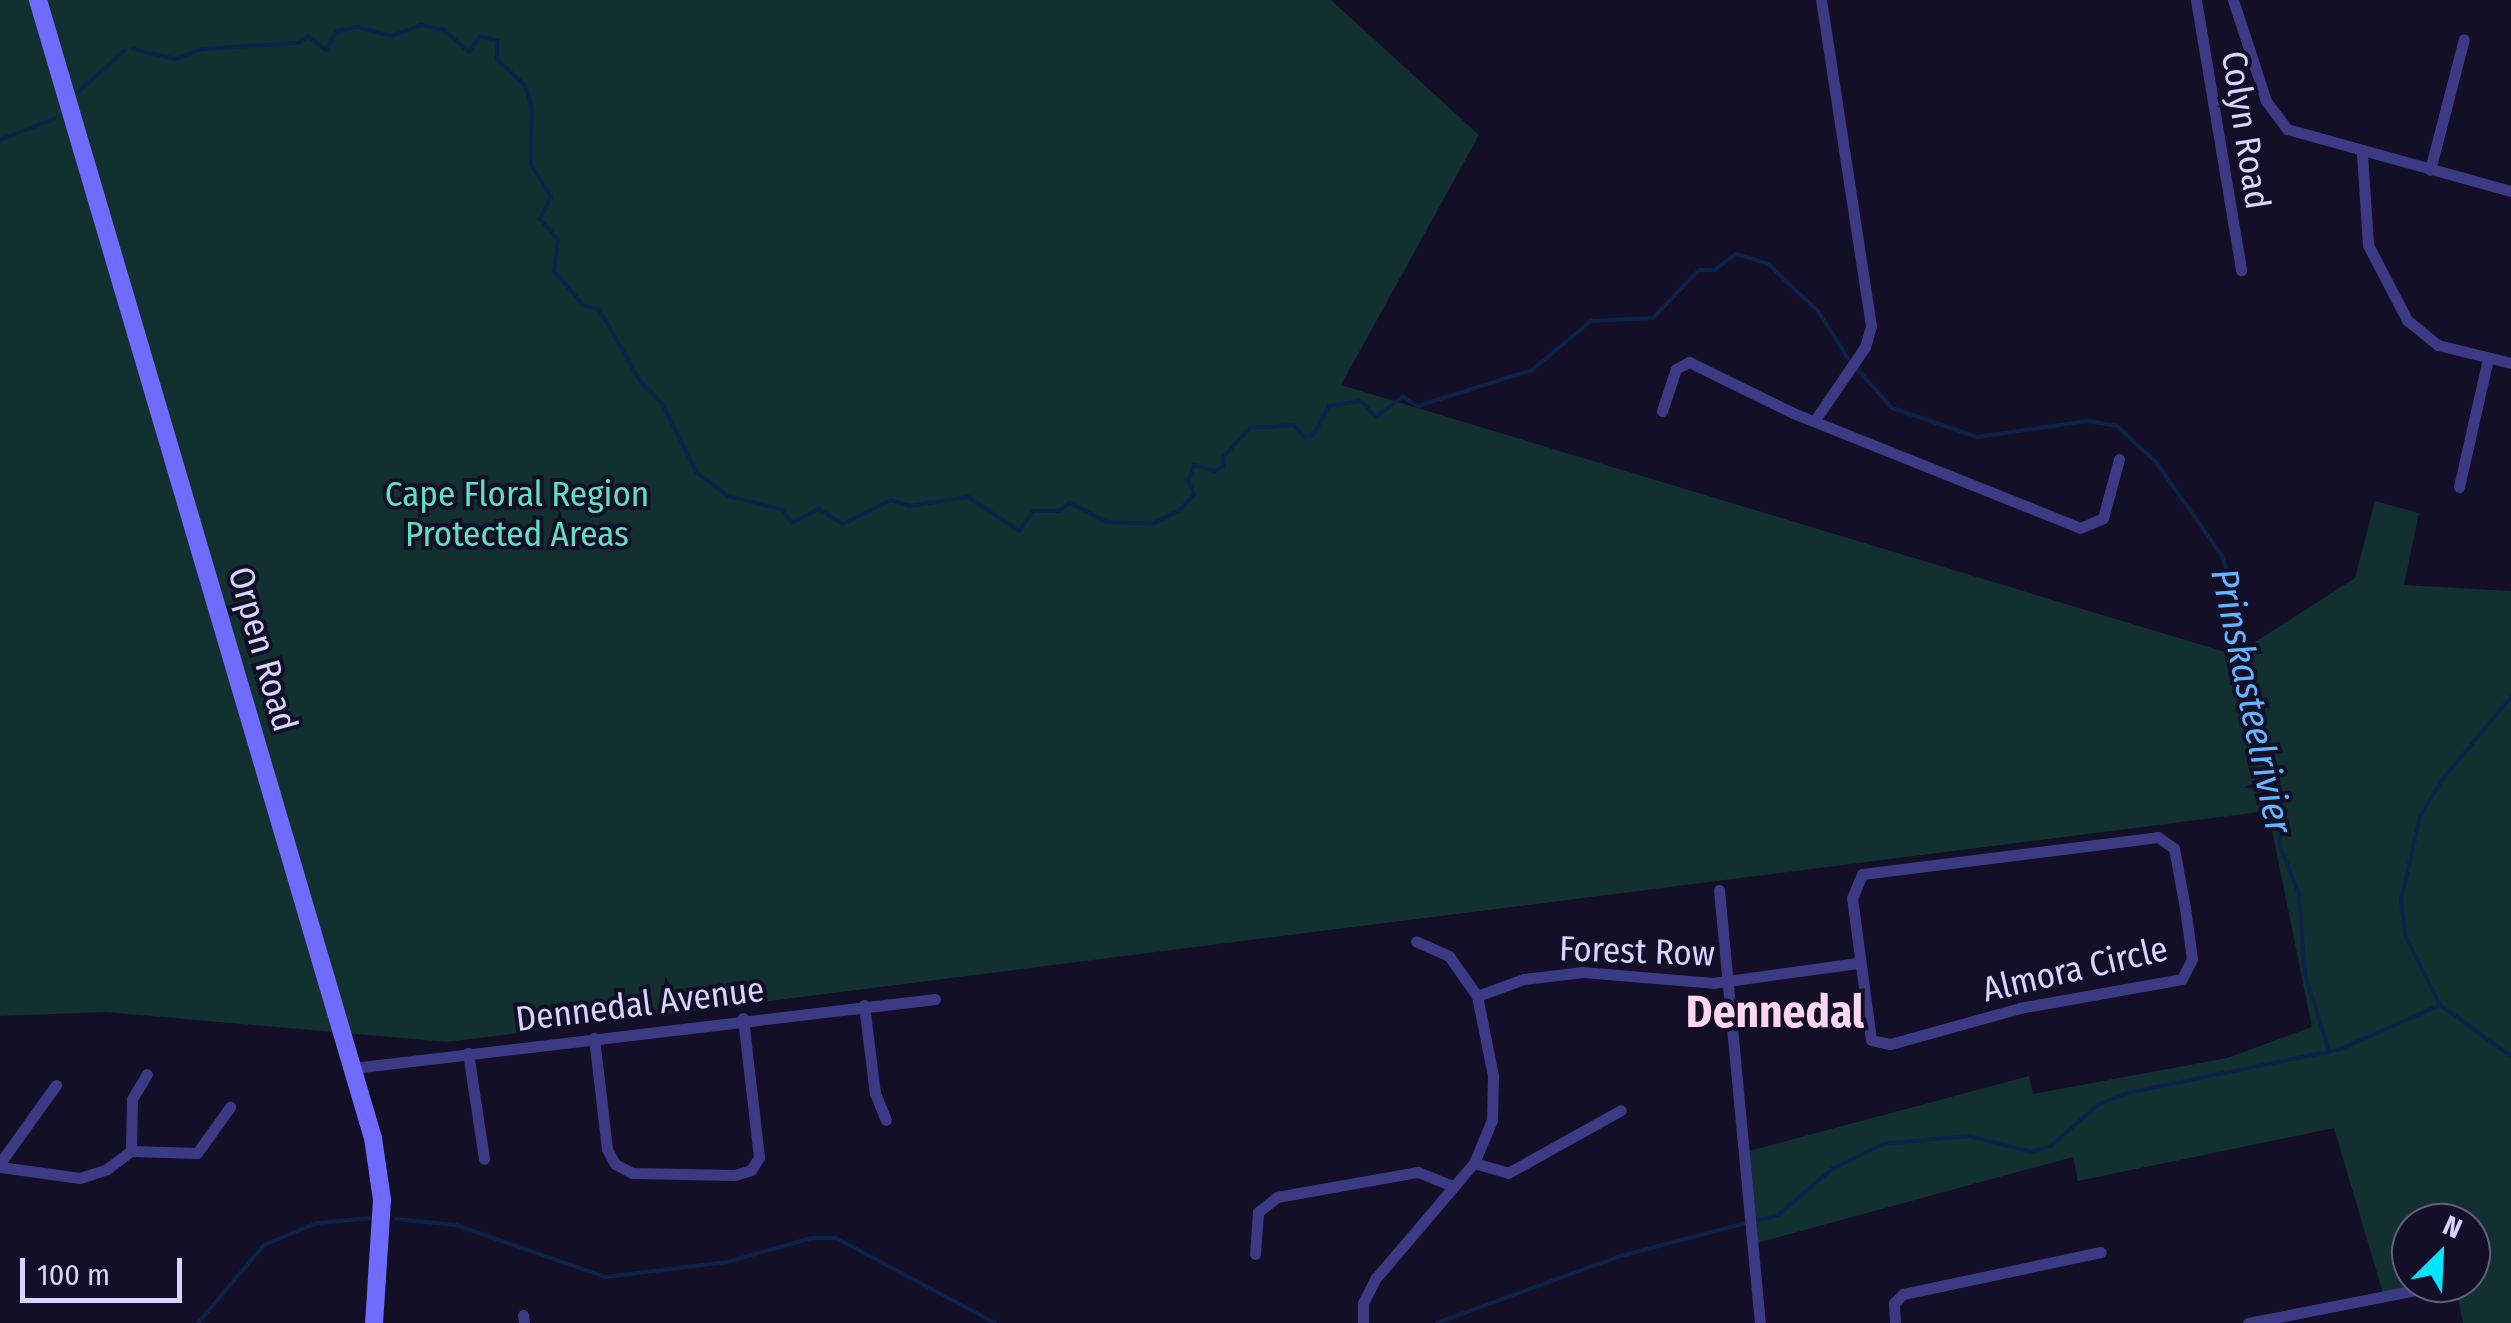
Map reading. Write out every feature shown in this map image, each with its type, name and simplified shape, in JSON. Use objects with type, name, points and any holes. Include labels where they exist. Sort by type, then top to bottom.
[{"type":"main road","name":"Orpen Road","points":[[38,0],[352,1068],[382,1186],[374,1323]]},
{"type":"street","points":[[1815,420],[1866,346],[1871,326],[1821,0]]},
{"type":"street","name":"Colyn Road","points":[[2196,0],[2241,270]]},
{"type":"street","points":[[2233,0],[2273,115],[2300,136],[2511,191]]},
{"type":"street","points":[[2430,170],[2464,39]]},
{"type":"street","points":[[2362,154],[2368,245],[2407,320],[2438,345],[2511,364]]},
{"type":"street","points":[[2459,487],[2488,358]]},
{"type":"street","points":[[1662,411],[1676,370],[1688,362],[1815,420],[2080,528],[2103,518],[2119,459]]},
{"type":"street","name":"Almora Circle","points":[[2158,837],[2174,848],[2192,959],[2182,979],[2020,1008],[1883,1046],[1868,1034],[1858,963],[1852,890],[1869,871],[2158,837]]},
{"type":"street","points":[[1719,890],[1760,1323]]},
{"type":"street","points":[[1363,1323],[1368,1291],[1404,1242],[1474,1162],[1489,1134],[1494,1100],[1477,996],[1448,956],[1416,941]]},
{"type":"street","name":"Forest Row","points":[[1477,996],[1524,979],[1583,972],[1727,982],[1858,963]]},
{"type":"street","name":"Dennedal Avenue","points":[[352,1068],[743,1018],[935,998]]},
{"type":"street","points":[[864,1005],[875,1094],[886,1120]]},
{"type":"street","points":[[594,1038],[608,1149],[615,1164],[632,1173],[735,1174],[752,1170],[759,1156],[743,1018]]},
{"type":"street","points":[[468,1052],[484,1159]]},
{"type":"street","points":[[131,1151],[132,1099],[147,1074]]},
{"type":"street","points":[[56,1085],[0,1165],[80,1178],[106,1170],[131,1151],[197,1153],[230,1107]]},
{"type":"street","points":[[1474,1162],[1508,1174],[1621,1110]]},
{"type":"street","points":[[1255,1254],[1258,1212],[1277,1196],[1418,1172],[1454,1186]]},
{"type":"street","points":[[1895,1323],[1894,1304],[1904,1294],[2101,1252]]},
{"type":"street","points":[[2248,1323],[2391,1295]]},
{"type":"green space","name":"Cape Floral Region Protected Areas","points":[[0,0],[1331,0],[1479,135],[1341,385],[2235,655],[2355,578],[2375,501],[2419,513],[2404,585],[2511,591],[2511,1323],[2463,1323],[2459,1303],[2491,1303],[2491,1203],[2391,1203],[2391,1291],[2383,1293],[2334,1128],[2078,1181],[2073,1157],[1753,1244],[1742,1153],[2029,1076],[2033,1094],[2227,1058],[2312,1027],[2268,811],[447,1042],[106,1012],[0,1016]]},
{"type":"waterway","name":"Prinskasteelrivier","points":[[133,49],[176,59],[202,49],[298,43],[308,36],[326,50],[337,31],[358,27],[392,36],[421,25],[444,30],[469,52],[480,36],[497,41],[497,59],[525,85],[532,108],[531,165],[551,197],[540,219],[558,240],[554,271],[584,306],[599,309],[640,381],[662,403],[697,473],[729,496],[783,510],[792,523],[818,509],[843,524],[891,500],[909,506],[968,497],[1019,531],[1033,511],[1059,511],[1070,503],[1107,522],[1152,524],[1179,511],[1194,494],[1188,481],[1194,465],[1215,471],[1224,466],[1223,457],[1250,428],[1294,425],[1304,437],[1313,435],[1329,406],[1361,401],[1376,417],[1403,397],[1418,406],[1532,370],[1591,321],[1653,318],[1699,270],[1714,270],[1736,254],[1768,264],[1818,311],[1849,360]]},
{"type":"waterway","name":"Prinskasteelrivier","points":[[78,92],[124,51]]},
{"type":"waterway","name":"Prinskasteelrivier","points":[[0,140],[54,119]]},
{"type":"waterway","name":"Prinskasteelrivier","points":[[1856,368],[1892,408],[1977,437],[2087,421],[2117,426],[2156,462],[2222,556],[2237,603],[2268,783],[2275,792],[2281,849],[2299,894],[2305,974],[2329,1051]]},
{"type":"waterway","points":[[2511,697],[2441,781],[2420,817],[2401,900],[2405,935],[2440,1005],[2511,1056]]},
{"type":"waterway","points":[[1756,1221],[1778,1215],[1832,1169],[1883,1144],[1970,1136],[2031,1152],[2051,1146],[2099,1104],[2127,1093],[2341,1049],[2440,1005]]},
{"type":"waterway","points":[[198,1323],[264,1245],[317,1223],[372,1218]]},
{"type":"waterway","points":[[396,1219],[456,1225],[605,1277],[727,1262],[812,1238],[836,1238],[995,1323]]},
{"type":"waterway","points":[[1437,1323],[1617,1257],[1746,1223]]},
{"type":"district","name":"Dennedal","points":[[1775,1013]]}]
